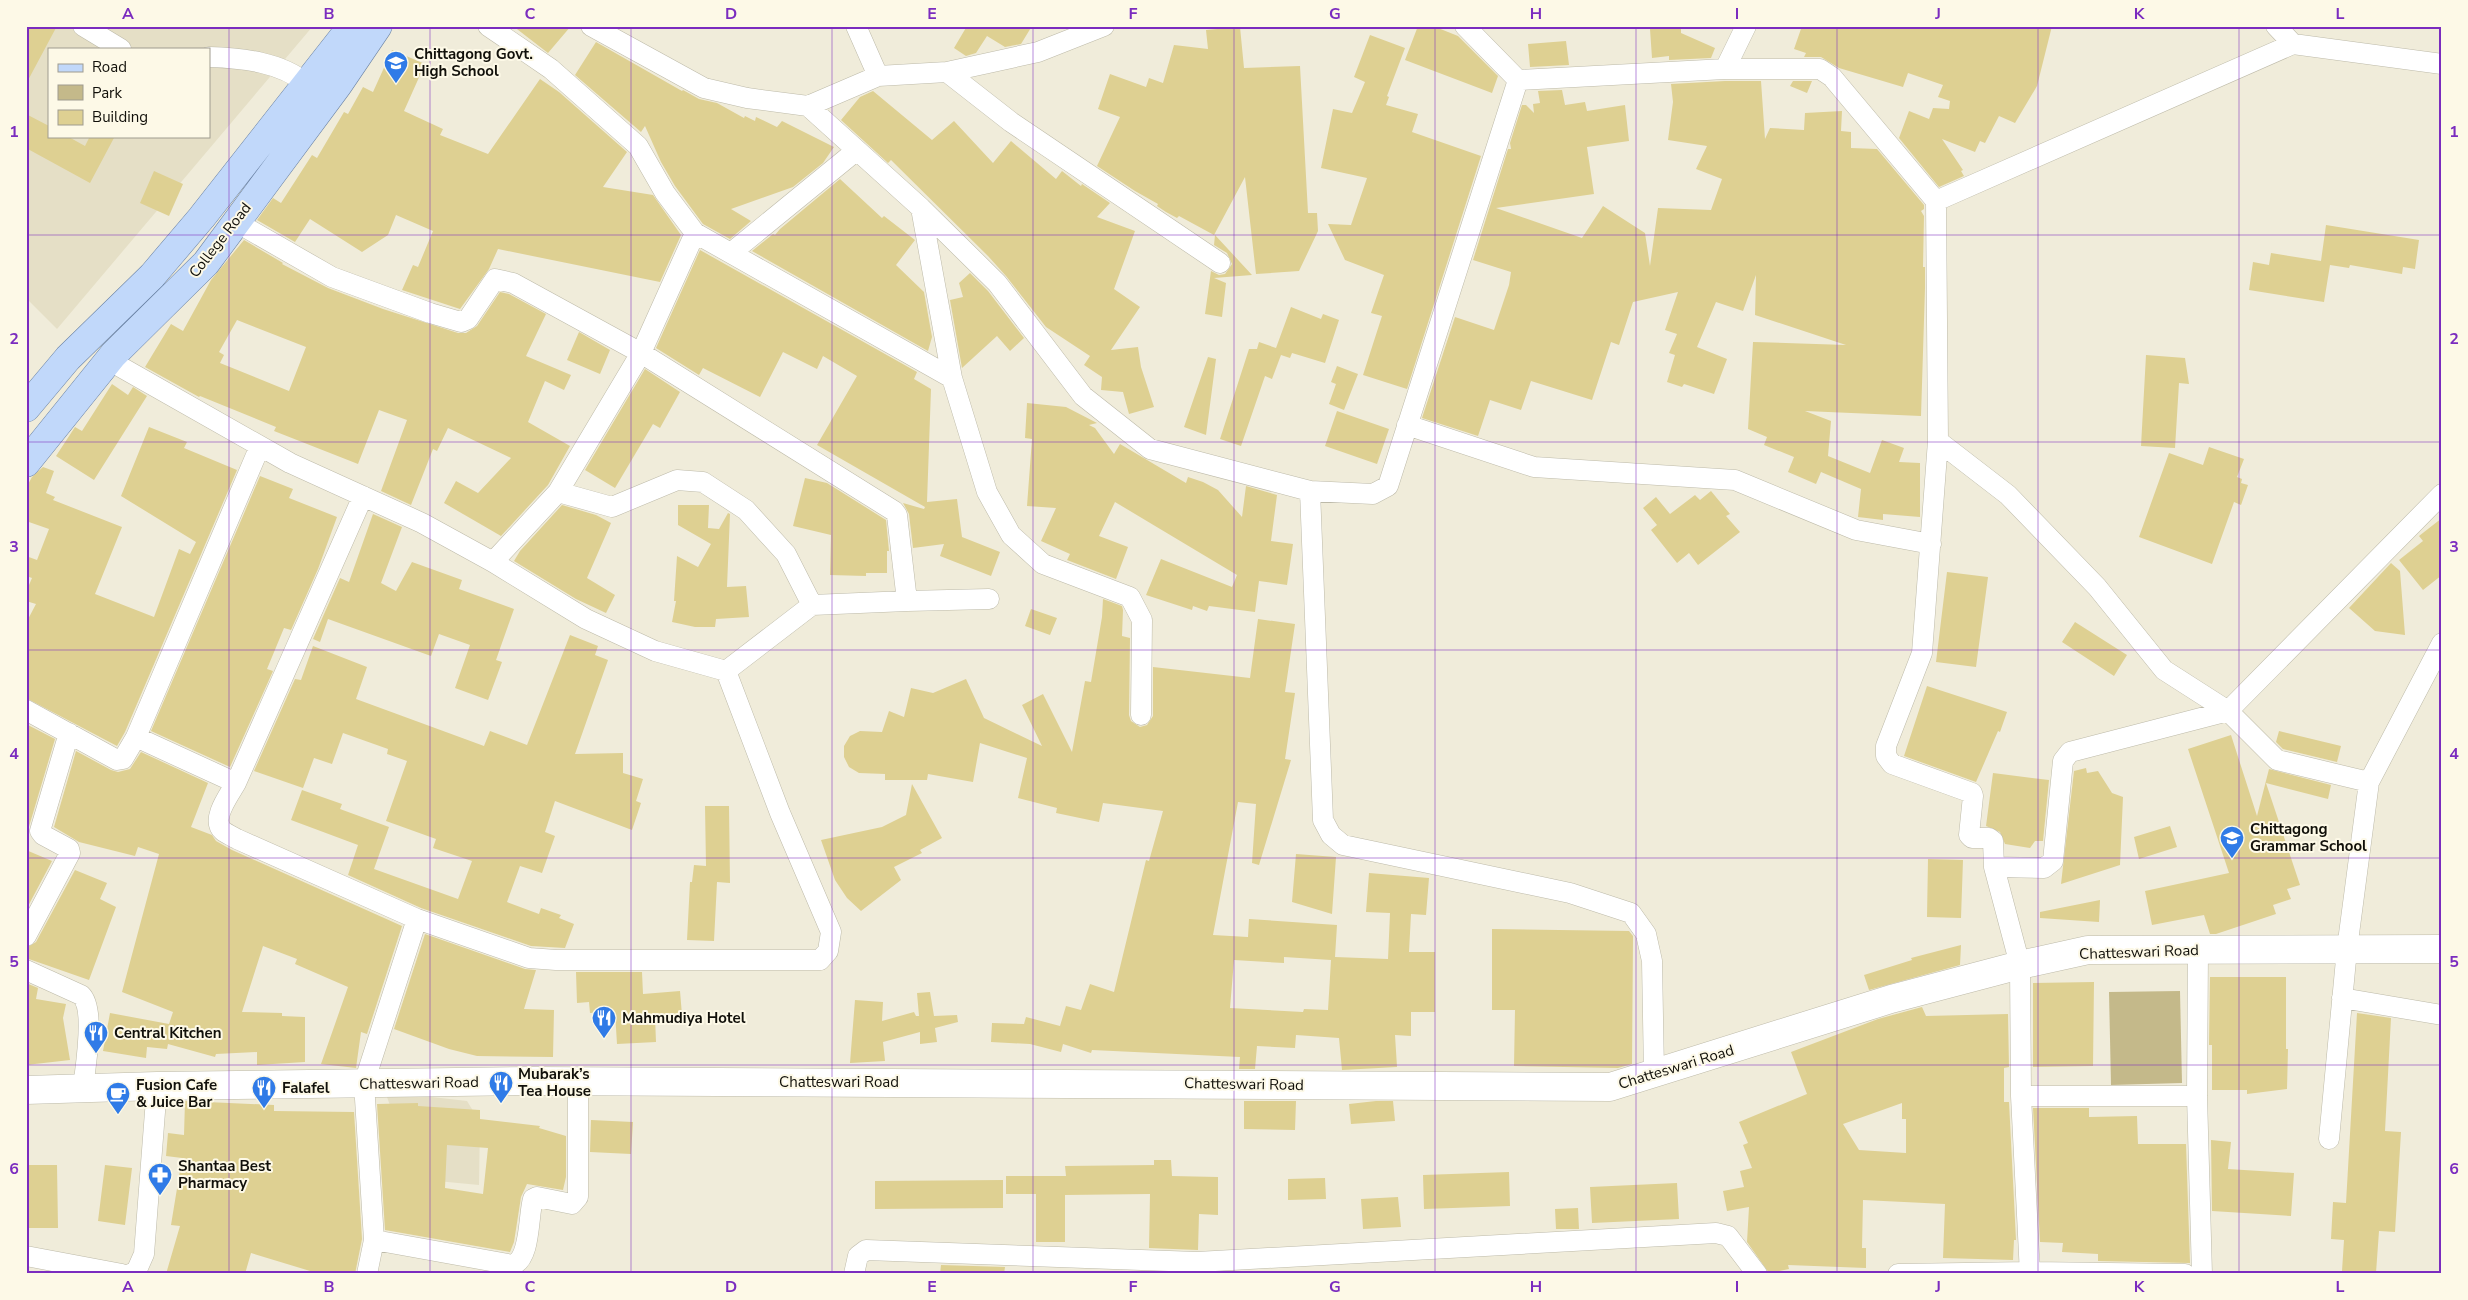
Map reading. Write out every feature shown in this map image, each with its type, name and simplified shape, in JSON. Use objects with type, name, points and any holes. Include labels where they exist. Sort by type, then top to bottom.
[{"type":"main road","name":"College Road","points":[[26,408],[68,358],[152,276],[202,217],[352,26]]},
{"type":"main road","name":"College Road","points":[[26,463],[113,355],[206,263],[338,85],[378,26]]},
{"type":"main road","points":[[90,336],[113,355]]},
{"type":"main road","name":"Chatteswari Road","points":[[26,1090],[156,1086],[578,1082],[1610,1087],[1891,999],[2020,965],[2088,950],[2442,949]]},
{"type":"street","points":[[83,26],[119,48]]},
{"type":"street","points":[[488,26],[551,68],[638,146],[665,193],[695,232],[952,378]]},
{"type":"street","points":[[592,26],[704,88],[747,98],[808,106],[878,76],[947,72],[1038,52],[1104,26]]},
{"type":"street","points":[[856,26],[878,76]]},
{"type":"street","points":[[1465,26],[1518,80],[1726,69],[1820,69],[1832,77],[1936,201],[1938,441],[1922,653],[1886,746],[1886,756],[1892,764],[1972,793],[1969,835],[1972,838],[1991,840],[1994,867],[2020,965],[2021,1096],[2030,1273]]},
{"type":"street","points":[[1726,69],[1746,26]]},
{"type":"street","points":[[2276,26],[2292,44]]},
{"type":"street","points":[[1936,201],[2292,44],[2442,64]]},
{"type":"street","points":[[210,57],[240,58],[294,73],[307,84]]},
{"type":"street","points":[[947,72],[1011,122],[1220,263]]},
{"type":"street","points":[[808,106],[921,208],[997,283],[1083,396],[1150,449],[1310,491],[1373,494],[1381,492],[1388,486],[1518,80]]},
{"type":"street","points":[[731,252],[857,150]]},
{"type":"street","points":[[921,208],[952,378],[987,492],[1011,535],[1043,564],[1130,597],[1142,620],[1141,715]]},
{"type":"street","points":[[236,222],[332,277],[430,313],[461,322],[468,320],[495,279],[513,283],[642,354],[894,511],[897,515],[903,552],[907,601]]},
{"type":"street","points":[[493,562],[558,492],[642,354],[695,232]]},
{"type":"street","points":[[113,355],[119,366],[290,463],[422,523],[493,562],[586,619],[655,652],[726,671]]},
{"type":"street","points":[[1407,424],[1534,467],[1736,480],[1856,530],[1930,544]]},
{"type":"street","points":[[1938,441],[2008,495],[2097,587],[2164,670],[2228,711],[2277,760],[2369,782]]},
{"type":"street","points":[[26,710],[117,760],[122,759],[127,754],[136,738],[260,446]]},
{"type":"street","points":[[558,492],[612,507],[677,480],[702,482],[746,510],[786,554],[812,606]]},
{"type":"street","points":[[1310,491],[1323,820],[1331,835],[1343,845],[1570,893],[1631,913],[1646,934],[1652,961],[1654,1073]]},
{"type":"street","points":[[1994,867],[2044,868],[2053,861],[2063,761],[2070,752],[2228,711],[2442,494]]},
{"type":"street","points":[[363,496],[236,783],[219,815],[218,822],[222,830],[237,839],[417,919],[529,958],[556,960],[820,960],[828,951],[830,932],[780,813],[726,671]]},
{"type":"street","points":[[726,671],[812,606],[989,599]]},
{"type":"street","points":[[2330,1139],[2347,949],[2369,782],[2442,643]]},
{"type":"street","points":[[26,936],[70,853],[69,849],[42,835],[40,830],[69,733]]},
{"type":"street","points":[[136,738],[236,783]]},
{"type":"street","points":[[367,1274],[374,1240],[364,1084],[417,919]]},
{"type":"street","points":[[2198,950],[2197,1096],[2202,1274]]},
{"type":"street","points":[[26,970],[81,995],[86,1000],[89,1018],[84,1089]]},
{"type":"street","points":[[2342,998],[2442,1015]]},
{"type":"street","points":[[374,1240],[513,1265],[518,1263],[525,1252],[530,1210],[535,1197],[567,1204],[576,1202],[578,1197],[578,1082]]},
{"type":"street","points":[[130,1274],[136,1272],[144,1254],[156,1086]]},
{"type":"street","points":[[2021,1096],[2197,1096]]},
{"type":"street","points":[[854,1274],[858,1256],[866,1250],[1197,1262],[1716,1233],[1728,1236],[1757,1274]]},
{"type":"street","points":[[26,1256],[122,1274]]},
{"type":"street","points":[[1197,1262],[1215,1274]]},
{"type":"street","points":[[1898,1274],[2185,1274]]},
{"type":"shaded area","points":[[26,26],[313,26],[57,329],[26,298]]},
{"type":"shaded area","points":[[423,1096],[467,1101],[480,1122],[479,1185],[416,1179],[387,1097]]},
{"type":"green space","points":[[2180,991],[2182,1083],[2111,1085],[2109,992]]},
{"type":"building","points":[[26,26],[57,26],[26,84]]},
{"type":"building","points":[[513,26],[571,26],[548,53]]},
{"type":"building","points":[[967,26],[1032,26],[1021,44],[1005,47],[987,36],[976,53],[966,56],[954,48]]},
{"type":"building","points":[[1418,26],[1433,26],[1458,36],[1498,76],[1492,93],[1405,60]]},
{"type":"building","points":[[1802,26],[2052,26],[2037,86],[2015,123],[1999,116],[1985,143],[1980,141],[1975,152],[1942,139],[1963,170],[1961,171],[1964,176],[1939,187],[1899,138],[1909,111],[1929,119],[1933,108],[1949,109],[1950,101],[1938,97],[1943,85],[1908,73],[1903,87],[1839,68],[1821,57],[1804,57],[1806,53],[1794,49]]},
{"type":"building","points":[[1240,27],[1244,68],[1300,66],[1308,213],[1317,213],[1318,231],[1299,271],[1256,274],[1245,177],[1214,235],[1179,216],[1177,218],[1166,212],[1157,206],[1158,204],[1097,166],[1120,117],[1098,109],[1110,74],[1146,87],[1149,78],[1163,83],[1174,45],[1208,49],[1206,30]]},
{"type":"building","points":[[1681,27],[1681,33],[1715,48],[1711,58],[1669,60],[1669,56],[1652,58],[1650,29]]},
{"type":"building","points":[[1370,35],[1405,48],[1387,96],[1389,97],[1386,105],[1418,114],[1412,132],[1481,156],[1407,389],[1363,375],[1382,316],[1371,313],[1384,275],[1345,260],[1328,224],[1351,225],[1367,178],[1321,168],[1333,109],[1352,113],[1365,82],[1354,77]]},
{"type":"building","points":[[1566,41],[1569,65],[1530,67],[1528,44]]},
{"type":"building","points":[[596,42],[699,99],[717,103],[744,118],[745,116],[755,121],[756,117],[777,127],[782,121],[834,147],[823,163],[793,187],[731,209],[751,221],[730,239],[703,224],[675,186],[661,162],[645,126],[641,132],[575,75]]},
{"type":"building","points":[[392,50],[425,64],[404,111],[443,129],[440,135],[488,154],[540,79],[559,92],[627,152],[603,187],[653,195],[681,235],[660,282],[498,249],[489,269],[460,309],[402,290],[413,265],[418,267],[433,231],[396,215],[388,235],[362,252],[310,219],[295,242],[257,220],[273,198],[281,203],[312,155],[317,158],[344,112],[348,114],[363,87],[373,92]]},
{"type":"building","points":[[1761,81],[1765,139],[1770,128],[1804,130],[1805,113],[1842,111],[1841,131],[1851,132],[1851,148],[1877,149],[1924,205],[1924,209],[1921,211],[1924,216],[1923,267],[1925,267],[1925,288],[1921,416],[1805,411],[1831,421],[1828,456],[1870,473],[1882,440],[1904,448],[1899,462],[1920,463],[1920,517],[1883,514],[1883,520],[1858,517],[1861,489],[1821,472],[1816,484],[1788,472],[1794,457],[1764,445],[1767,437],[1748,429],[1753,342],[1846,345],[1755,315],[1756,275],[1743,311],[1716,302],[1697,347],[1727,359],[1714,394],[1684,384],[1682,387],[1667,382],[1675,355],[1669,353],[1677,334],[1665,330],[1678,292],[1633,302],[1619,345],[1611,342],[1592,400],[1531,381],[1521,410],[1490,400],[1478,436],[1422,418],[1455,317],[1494,330],[1509,285],[1511,272],[1473,260],[1508,149],[1511,149],[1510,143],[1522,105],[1526,105],[1534,113],[1533,104],[1540,103],[1538,91],[1562,90],[1565,105],[1585,102],[1587,111],[1625,105],[1629,141],[1587,147],[1594,194],[1496,208],[1582,238],[1603,206],[1645,233],[1650,266],[1658,208],[1711,210],[1722,179],[1696,169],[1707,146],[1668,140],[1673,102],[1671,84]]},
{"type":"building","points":[[1793,81],[1812,81],[1807,93],[1790,86]]},
{"type":"building","points":[[873,91],[932,140],[954,121],[993,163],[1011,141],[1056,179],[1062,171],[1081,186],[1082,184],[1110,203],[1097,217],[1135,231],[1114,289],[1140,307],[1111,350],[1138,347],[1141,367],[1154,407],[1129,414],[1123,392],[1101,390],[1102,377],[1084,365],[1090,356],[1046,327],[988,256],[891,160],[888,163],[841,120],[860,97]]},
{"type":"building","points":[[26,114],[48,125],[48,138],[71,138],[85,146],[89,138],[114,138],[90,183],[26,148]]},
{"type":"building","points":[[154,171],[183,184],[169,216],[140,203]]},
{"type":"building","points":[[840,179],[882,218],[884,216],[915,240],[896,265],[924,292],[932,337],[928,351],[752,251],[773,234],[775,235]]},
{"type":"building","points":[[2326,225],[2419,240],[2415,269],[2403,267],[2402,274],[2350,265],[2349,268],[2330,265],[2324,302],[2249,290],[2253,262],[2269,265],[2271,253],[2321,261]]},
{"type":"building","points":[[1215,235],[1252,275],[1214,278],[1226,283],[1222,317],[1205,314],[1211,271],[1219,275],[1225,274],[1232,264],[1227,253],[1214,245]]},
{"type":"building","points":[[244,240],[282,264],[328,288],[383,309],[458,333],[466,333],[477,326],[500,292],[509,294],[546,314],[526,356],[571,375],[564,390],[545,381],[528,422],[570,446],[548,485],[501,536],[444,503],[456,481],[478,493],[511,458],[448,428],[437,451],[433,449],[411,505],[381,491],[407,420],[379,410],[358,464],[274,431],[276,427],[199,397],[145,367],[171,324],[183,331],[211,280]],"holes":[[[237,320],[306,347],[289,391],[220,363],[224,355],[219,352]]]},
{"type":"building","points":[[700,250],[917,372],[914,379],[931,389],[927,502],[957,499],[962,537],[1000,552],[991,576],[940,556],[944,544],[913,548],[909,514],[903,503],[924,509],[925,507],[817,445],[857,376],[823,356],[817,369],[783,352],[760,397],[703,368],[699,375],[656,348]]},
{"type":"building","points":[[970,273],[988,291],[1024,338],[1010,351],[997,336],[962,368],[950,300],[963,297],[959,283]]},
{"type":"building","points":[[1291,307],[1321,319],[1323,314],[1339,320],[1325,363],[1292,353],[1290,358],[1281,355],[1272,379],[1265,376],[1241,446],[1220,439],[1249,349],[1257,349],[1259,342],[1276,348]]},
{"type":"building","points":[[579,332],[610,350],[600,374],[567,360]]},
{"type":"building","points":[[2146,355],[2185,358],[2189,384],[2179,383],[2175,448],[2141,446]]},
{"type":"building","points":[[1208,357],[1216,359],[1206,435],[1184,427]]},
{"type":"building","points":[[1337,366],[1358,374],[1344,410],[1329,404],[1336,384],[1331,382]]},
{"type":"building","points":[[645,369],[680,392],[660,428],[653,424],[615,488],[585,470]]},
{"type":"building","points":[[112,384],[128,395],[133,387],[147,396],[94,480],[56,456],[75,427],[82,431]]},
{"type":"building","points":[[1027,403],[1066,407],[1097,423],[1089,425],[1095,428],[1114,454],[1120,444],[1186,483],[1188,477],[1203,482],[1218,490],[1242,517],[1246,486],[1277,495],[1271,541],[1293,544],[1287,585],[1259,581],[1255,612],[1209,606],[1207,611],[1193,606],[1192,610],[1146,595],[1161,559],[1232,587],[1237,575],[1115,502],[1099,536],[1128,547],[1116,579],[1067,560],[1070,554],[1041,541],[1056,508],[1027,506],[1032,439],[1025,438]]},
{"type":"building","points":[[1337,411],[1389,429],[1377,464],[1325,446]]},
{"type":"building","points":[[149,427],[187,442],[184,448],[237,470],[125,732],[117,746],[26,698],[26,623],[36,604],[26,601],[26,592],[32,578],[26,576],[26,556],[37,560],[49,529],[26,521],[26,488],[32,477],[43,467],[54,471],[46,493],[55,497],[53,500],[122,527],[95,594],[154,617],[179,549],[190,554],[196,542],[121,496]]},
{"type":"building","points":[[2209,447],[2244,459],[2237,477],[2242,479],[2241,483],[2248,485],[2241,505],[2234,502],[2212,564],[2139,537],[2169,453],[2203,465]]},
{"type":"building","points":[[260,476],[293,489],[289,498],[337,517],[318,569],[291,630],[284,628],[267,669],[273,671],[230,767],[151,731]]},
{"type":"building","points":[[805,478],[827,483],[886,520],[889,551],[887,551],[887,573],[866,573],[866,576],[830,575],[831,535],[793,526]]},
{"type":"building","points":[[1711,491],[1730,514],[1726,516],[1740,532],[1698,565],[1689,553],[1677,563],[1651,530],[1657,525],[1643,508],[1656,497],[1670,514],[1695,495],[1700,500]]},
{"type":"building","points":[[562,505],[596,515],[611,523],[587,578],[615,595],[606,613],[576,599],[514,561],[520,551]]},
{"type":"building","points":[[678,505],[709,505],[708,528],[719,529],[728,513],[730,514],[727,587],[746,586],[749,617],[716,619],[715,627],[695,627],[672,622],[676,601],[674,601],[677,556],[698,567],[711,544],[678,525]]},
{"type":"building","points":[[373,514],[402,527],[381,583],[396,591],[412,562],[462,580],[459,589],[514,609],[496,660],[502,662],[488,700],[455,688],[470,645],[439,634],[431,656],[328,619],[320,642],[313,639],[340,578],[349,582]]},
{"type":"building","points":[[2442,518],[2442,575],[2423,590],[2399,560],[2423,541],[2419,536]]},
{"type":"building","points":[[2391,563],[2400,571],[2405,635],[2375,631],[2349,608]]},
{"type":"building","points":[[1947,572],[1988,577],[1976,667],[1936,662]]},
{"type":"building","points":[[1103,599],[1122,606],[1122,636],[1130,638],[1129,715],[1131,721],[1140,727],[1147,725],[1153,716],[1153,667],[1250,678],[1258,619],[1295,624],[1285,692],[1295,693],[1285,759],[1291,760],[1259,865],[1252,863],[1256,804],[1238,802],[1213,935],[1248,937],[1249,919],[1337,925],[1335,957],[1388,959],[1390,913],[1366,912],[1369,873],[1429,878],[1426,915],[1411,914],[1409,952],[1435,952],[1435,1012],[1411,1012],[1411,1036],[1395,1035],[1397,1067],[1342,1070],[1339,1038],[1296,1035],[1295,1048],[1257,1046],[1255,1069],[1239,1069],[1240,1057],[1092,1050],[1091,1053],[1063,1044],[1061,1052],[1030,1044],[991,1042],[992,1023],[1024,1024],[1026,1017],[1060,1026],[1066,1006],[1081,1010],[1090,984],[1114,992],[1146,860],[1149,861],[1163,811],[1103,803],[1099,822],[1056,813],[1057,808],[1018,798],[1027,758],[980,743],[973,782],[928,774],[927,780],[885,780],[885,774],[859,773],[849,767],[844,757],[844,746],[850,736],[860,731],[882,732],[889,711],[904,717],[911,688],[933,693],[966,679],[984,718],[1042,746],[1022,705],[1043,694],[1072,752],[1085,681],[1091,682],[1102,617]],"holes":[[[1284,957],[1331,960],[1328,1010],[1304,1009],[1303,1012],[1230,1008],[1234,960],[1284,963]]]},
{"type":"building","points":[[1031,609],[1057,618],[1050,635],[1025,626]]},
{"type":"building","points":[[2075,622],[2127,655],[2114,676],[2062,642]]},
{"type":"building","points":[[570,635],[598,646],[595,655],[608,660],[575,754],[623,753],[623,773],[643,779],[636,801],[641,803],[632,830],[555,801],[545,832],[555,836],[542,873],[520,866],[507,902],[539,914],[541,908],[561,915],[559,918],[574,924],[565,948],[531,946],[421,908],[348,875],[358,845],[291,820],[302,790],[342,804],[340,809],[389,827],[374,869],[458,899],[472,861],[433,848],[436,839],[386,821],[407,761],[387,754],[388,749],[343,733],[332,764],[314,758],[303,788],[254,771],[295,679],[301,680],[313,646],[367,667],[356,699],[484,746],[490,731],[527,745]]},
{"type":"building","points":[[1927,686],[2007,712],[2000,732],[1998,731],[1976,782],[1904,756]]},
{"type":"building","points":[[26,724],[55,739],[28,830],[26,830]]},
{"type":"building","points":[[2279,731],[2341,746],[2337,762],[2283,749],[2276,742]]},
{"type":"building","points":[[2231,735],[2257,816],[2269,769],[2331,785],[2328,799],[2266,783],[2300,885],[2287,889],[2291,899],[2273,905],[2276,914],[2216,934],[2210,934],[2204,915],[2152,925],[2145,891],[2229,873],[2188,749]]},
{"type":"building","points":[[76,751],[118,772],[130,769],[141,752],[208,783],[191,827],[212,835],[216,841],[232,850],[402,926],[367,1034],[361,1032],[356,1068],[321,1064],[348,987],[295,964],[297,959],[263,946],[242,1012],[282,1013],[282,1016],[305,1017],[305,1062],[257,1065],[257,1052],[216,1054],[215,1057],[168,1044],[167,1049],[147,1047],[146,1058],[103,1051],[110,1013],[169,1024],[173,1012],[122,992],[159,854],[138,847],[135,856],[79,842],[54,827]]},
{"type":"building","points":[[2086,768],[2087,773],[2098,771],[2112,793],[2123,797],[2120,865],[2061,884],[2074,771]]},
{"type":"building","points":[[1993,773],[2049,780],[2043,841],[2035,841],[2030,848],[2005,844],[2000,832],[1986,826]]},
{"type":"building","points":[[912,784],[942,838],[920,850],[922,853],[894,867],[901,880],[861,911],[847,898],[835,880],[821,840],[882,827],[906,815]]},
{"type":"building","points":[[705,806],[729,806],[730,883],[717,882],[714,941],[687,940],[690,882],[692,882],[694,865],[706,866]]},
{"type":"building","points":[[2170,826],[2177,847],[2139,859],[2134,837]]},
{"type":"building","points":[[26,850],[52,861],[26,910]]},
{"type":"building","points":[[1296,854],[1336,857],[1332,914],[1292,902]]},
{"type":"building","points":[[1928,859],[1963,860],[1961,918],[1927,917]]},
{"type":"building","points":[[75,870],[107,883],[100,899],[116,907],[89,980],[26,958],[26,948],[36,942]]},
{"type":"building","points":[[2100,900],[2099,922],[2040,918],[2040,912]]},
{"type":"building","points":[[1492,929],[1629,931],[1633,936],[1632,1064],[1618,1068],[1514,1066],[1515,1010],[1492,1010]]},
{"type":"building","points":[[425,934],[525,969],[536,970],[524,1009],[554,1010],[553,1057],[477,1056],[449,1049],[394,1029]]},
{"type":"building","points":[[1961,945],[1960,965],[1869,990],[1864,975],[1912,960],[1911,958]]},
{"type":"building","points":[[576,972],[642,972],[643,994],[680,991],[682,1015],[655,1017],[656,1042],[617,1044],[615,1012],[590,1013],[589,1002],[577,1003]]},
{"type":"building","points":[[2210,977],[2286,977],[2287,1089],[2247,1094],[2247,1090],[2212,1090],[2212,1045],[2209,1045]]},
{"type":"building","points":[[2094,982],[2093,1066],[2033,1067],[2033,983]]},
{"type":"building","points":[[26,983],[38,988],[36,999],[66,1004],[63,1018],[70,1060],[26,1065]]},
{"type":"building","points":[[930,992],[934,1016],[957,1015],[958,1022],[935,1028],[937,1042],[920,1044],[920,1032],[883,1042],[885,1061],[850,1063],[855,1000],[883,1002],[882,1021],[914,1012],[916,1016],[919,1016],[917,993]]},
{"type":"building","points":[[1922,1007],[1926,1016],[2008,1014],[2009,1067],[2004,1068],[2004,1102],[2009,1102],[2016,1240],[2014,1240],[2013,1260],[1943,1258],[1945,1204],[1863,1200],[1862,1248],[1866,1248],[1866,1268],[1788,1265],[1789,1269],[1769,1273],[1747,1242],[1749,1207],[1727,1211],[1723,1191],[1744,1187],[1740,1171],[1752,1168],[1743,1145],[1748,1143],[1739,1122],[1807,1094],[1791,1052],[1878,1019]],"holes":[[[1902,1103],[1902,1119],[1906,1119],[1906,1153],[1859,1150],[1843,1124]]]},
{"type":"building","points":[[2357,1013],[2391,1018],[2385,1131],[2401,1132],[2395,1232],[2379,1231],[2376,1273],[2342,1271],[2344,1240],[2331,1239],[2333,1202],[2346,1203]]},
{"type":"building","points":[[185,1101],[274,1105],[274,1111],[354,1112],[362,1239],[355,1274],[320,1274],[251,1253],[245,1274],[166,1274],[180,1226],[171,1225],[182,1158],[166,1156],[168,1133],[184,1135]]},
{"type":"building","points":[[1244,1101],[1296,1101],[1295,1130],[1244,1129]]},
{"type":"building","points":[[1393,1101],[1395,1121],[1351,1124],[1349,1104]]},
{"type":"building","points":[[418,1103],[418,1106],[480,1110],[480,1119],[540,1126],[539,1128],[566,1136],[566,1177],[563,1190],[527,1184],[521,1197],[514,1242],[510,1252],[385,1230],[377,1104]],"holes":[[[447,1145],[488,1148],[483,1194],[445,1188]]]},
{"type":"building","points":[[2033,1108],[2089,1108],[2089,1117],[2137,1116],[2138,1144],[2186,1144],[2190,1263],[2098,1261],[2098,1254],[2062,1252],[2063,1243],[2040,1242]]},
{"type":"building","points":[[591,1120],[633,1122],[631,1154],[590,1152]]},
{"type":"building","points":[[2211,1140],[2231,1142],[2228,1169],[2294,1173],[2291,1216],[2212,1211]]},
{"type":"building","points":[[1154,1160],[1171,1160],[1172,1176],[1218,1177],[1218,1215],[1199,1214],[1198,1250],[1149,1248],[1150,1194],[1065,1195],[1065,1242],[1036,1242],[1036,1194],[1006,1194],[1006,1176],[1066,1176],[1065,1166],[1154,1165]]},
{"type":"building","points":[[26,1165],[57,1165],[58,1228],[26,1228]]},
{"type":"building","points":[[105,1165],[132,1168],[125,1225],[98,1221]]},
{"type":"building","points":[[1509,1172],[1510,1206],[1424,1209],[1423,1175]]},
{"type":"building","points":[[1325,1178],[1326,1199],[1288,1200],[1288,1179]]},
{"type":"building","points":[[1003,1180],[1003,1208],[875,1209],[875,1181]]},
{"type":"building","points":[[1677,1183],[1679,1219],[1592,1223],[1590,1187]]},
{"type":"building","points":[[1398,1197],[1401,1227],[1363,1229],[1361,1199]]},
{"type":"building","points":[[1578,1208],[1579,1229],[1556,1229],[1555,1209]]},
{"type":"building","points":[[941,1265],[1005,1267],[1004,1274],[940,1274]]},
{"type":"place","name":"Chittagong Govt. High School","points":[[396,84]]},
{"type":"place","name":"Chittagong Grammar School","points":[[2232,859]]},
{"type":"place","name":"Mahmudiya Hotel","points":[[604,1039]]},
{"type":"place","name":"Central Kitchen","points":[[96,1054]]},
{"type":"place","name":"Mubarak’s Tea House","points":[[501,1104]]},
{"type":"place","name":"Falafel","points":[[264,1109]]},
{"type":"place","name":"Fusion Cafe & Juice Bar","points":[[118,1115]]},
{"type":"place","name":"Shantaa Best Pharmacy","points":[[160,1196]]}]
